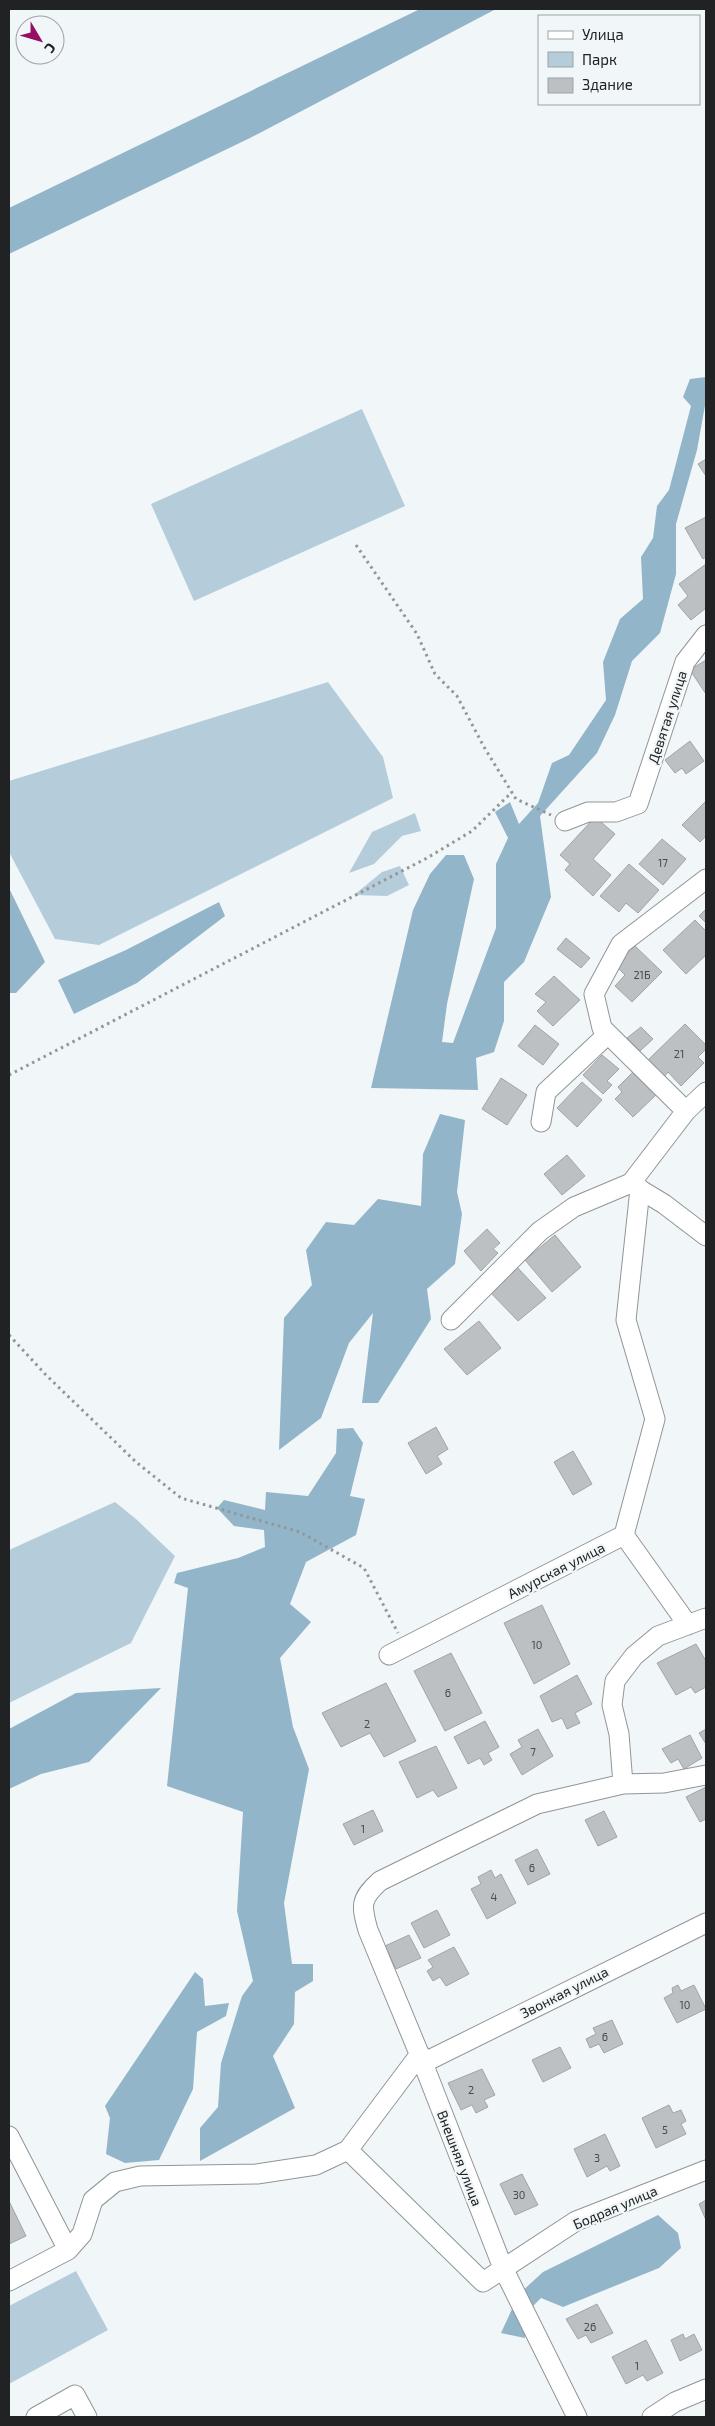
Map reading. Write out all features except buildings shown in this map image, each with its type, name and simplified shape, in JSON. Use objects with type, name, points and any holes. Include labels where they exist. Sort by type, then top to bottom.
[{"type":"street","name":"Девятая улица","points":[[565,821],[588,812],[616,812],[638,804],[685,662],[706,635]]},
{"type":"street","points":[[686,1111],[602,1028],[594,994],[621,944],[706,879]]},
{"type":"street","points":[[541,1122],[546,1092],[608,1034]]},
{"type":"street","points":[[688,1625],[624,1535],[655,1419],[626,1320],[636,1186],[686,1111],[706,1092]]},
{"type":"street","points":[[636,1186],[706,1236]]},
{"type":"street","points":[[451,1320],[540,1231],[574,1206],[636,1186]]},
{"type":"street","name":"Амурская улица","points":[[397,1651],[624,1535]]},
{"type":"street","points":[[706,1618],[658,1636],[634,1656],[615,1681],[612,1705],[619,1734],[622,1784],[664,1783],[706,1775]]},
{"type":"street","name":"Внешняя улица","points":[[577,2417],[503,2268],[422,2058],[368,1930],[362,1908],[366,1893],[380,1881],[537,1804],[622,1784]]},
{"type":"street","name":"Звонкая улица","points":[[422,2058],[706,1922]]},
{"type":"street","points":[[9,2281],[68,2250],[82,2234],[93,2200],[115,2182],[140,2176],[257,2174],[316,2165],[348,2150],[422,2058]]},
{"type":"street","points":[[9,2136],[68,2250]]},
{"type":"street","name":"Бодрая улица","points":[[348,2150],[483,2282],[576,2221],[706,2170]]},
{"type":"street","points":[[652,2417],[675,2402],[706,2390]]},
{"type":"street","points":[[36,2417],[75,2395],[87,2417]]},
{"type":"path","points":[[356,545],[418,634],[434,674],[458,696],[484,747],[516,799],[565,821]]},
{"type":"path","points":[[9,1075],[427,858],[472,831],[512,792]]},
{"type":"path","points":[[9,1335],[46,1375],[129,1455],[181,1498],[300,1532],[364,1568],[397,1651]]},
{"type":"green space","points":[[362,409],[405,506],[194,601],[151,504]]},
{"type":"green space","points":[[328,682],[383,757],[393,798],[99,945],[55,939],[9,852],[9,781]]},
{"type":"green space","points":[[415,813],[421,831],[402,836],[374,864],[349,873],[372,832]]},
{"type":"green space","points":[[400,866],[409,885],[387,896],[354,895],[382,872]]},
{"type":"green space","points":[[115,1502],[175,1556],[131,1643],[9,1703],[9,1550]]},
{"type":"green space","points":[[76,2271],[108,2330],[9,2384],[9,2306]]},
{"type":"shaded area","points":[[420,9],[496,9],[250,138],[9,254],[9,208]]},
{"type":"shaded area","points":[[706,377],[706,400],[697,450],[676,524],[676,574],[660,633],[632,661],[615,715],[597,753],[540,816],[551,897],[524,962],[504,982],[504,1021],[494,1052],[476,1058],[478,1090],[371,1088],[413,910],[430,874],[446,855],[464,855],[474,879],[447,1004],[442,1042],[453,1043],[496,928],[496,864],[508,838],[495,812],[510,802],[519,824],[538,803],[552,763],[569,755],[606,700],[603,662],[620,619],[643,599],[641,557],[653,538],[657,506],[669,490],[691,406],[683,397],[690,379]]},
{"type":"shaded area","points":[[9,888],[45,962],[16,993],[9,993]]},
{"type":"shaded area","points":[[219,902],[225,916],[137,983],[74,1014],[58,980],[126,950]]},
{"type":"shaded area","points":[[440,1114],[465,1120],[457,1192],[462,1214],[455,1264],[427,1289],[431,1319],[378,1403],[362,1403],[373,1313],[349,1343],[321,1418],[279,1450],[284,1318],[312,1285],[306,1250],[326,1222],[354,1225],[378,1199],[421,1206],[423,1154]]},
{"type":"shaded area","points":[[353,1428],[363,1443],[350,1496],[365,1499],[356,1535],[306,1562],[290,1604],[311,1622],[280,1658],[293,1727],[309,1769],[284,1903],[292,1964],[313,1964],[313,1981],[295,1992],[294,2024],[273,2056],[295,2108],[200,2161],[200,2128],[218,2107],[221,2063],[242,1996],[253,1981],[237,1911],[243,1812],[167,1786],[188,1588],[174,1583],[177,1573],[238,1558],[265,1547],[264,1530],[234,1526],[217,1508],[224,1500],[265,1510],[266,1492],[308,1496],[336,1453],[337,1429]]},
{"type":"shaded area","points":[[161,1688],[89,1762],[41,1774],[9,1789],[9,1729],[76,1693]]},
{"type":"shaded area","points":[[195,1972],[203,1979],[205,2006],[229,2003],[226,2016],[197,2032],[193,2089],[159,2160],[125,2163],[106,2154],[110,2118],[105,2106]]},
{"type":"shaded area","points":[[658,2215],[678,2233],[681,2248],[659,2268],[563,2307],[541,2298],[526,2313],[525,2338],[501,2333],[519,2294],[543,2272]]}]
